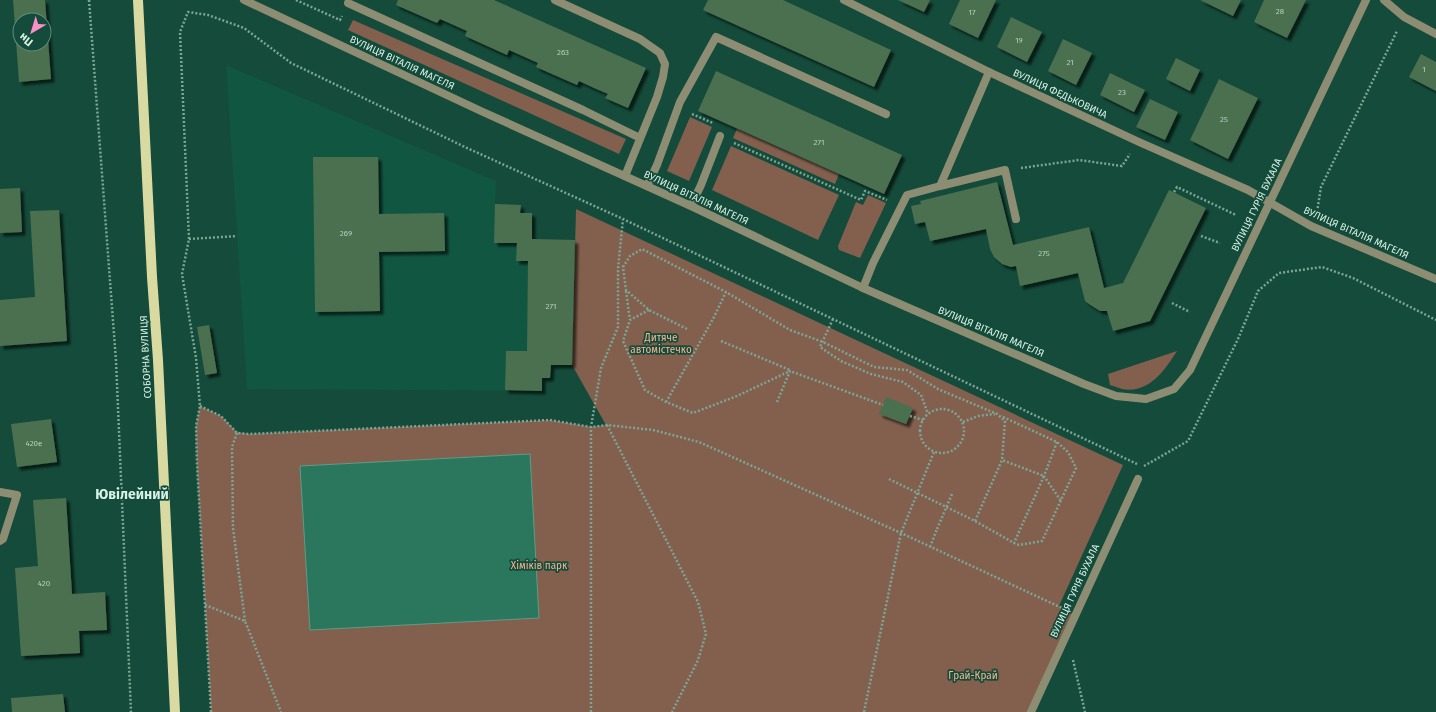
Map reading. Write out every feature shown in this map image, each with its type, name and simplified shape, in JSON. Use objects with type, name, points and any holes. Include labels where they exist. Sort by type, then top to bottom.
[{"type":"main road","name":"СОБОРНА ВУЛИЦЯ","points":[[138,0],[152,277],[158,360],[175,712]]},
{"type":"street","name":"ВУЛИЦЯ ВІТАЛІЯ МАГЕЛЯ","points":[[244,0],[483,112],[691,206],[863,288],[1084,384],[1116,396],[1146,399]]},
{"type":"street","points":[[555,0],[640,40],[660,53],[665,64],[657,97],[625,176]]},
{"type":"street","name":"ВУЛИЦЯ ФЕДЬКОВИЧА","points":[[844,0],[989,72],[1139,142],[1248,190],[1269,202]]},
{"type":"street","name":"ВУЛИЦЯ ГУРІЯ БУХАЛА","points":[[1146,399],[1174,390],[1190,370],[1366,0]]},
{"type":"street","points":[[1384,0],[1404,18],[1436,34]]},
{"type":"street","points":[[348,3],[513,80],[583,110],[640,138]]},
{"type":"street","points":[[647,186],[657,165],[679,107],[716,37],[886,114]]},
{"type":"street","points":[[940,186],[989,72]]},
{"type":"street","points":[[691,206],[701,185],[720,136]]},
{"type":"street","points":[[863,288],[907,195],[1004,170],[1016,219]]},
{"type":"street","name":"ВУЛИЦЯ ВІТАЛІЯ МАГЕЛЯ","points":[[1269,202],[1311,226],[1436,279]]},
{"type":"street","name":"ВУЛИЦЯ ГУРІЯ БУХАЛА","points":[[1031,712],[1138,479]]},
{"type":"street","points":[[0,492],[16,495],[3,539],[0,541]]},
{"type":"path","points":[[89,0],[116,361],[131,712]]},
{"type":"path","points":[[296,0],[340,20],[348,3]]},
{"type":"path","points":[[211,712],[196,464],[196,426],[200,406],[196,358],[182,274],[189,239],[180,32],[188,12],[208,15],[244,28],[291,63],[467,148],[623,219],[1143,466],[1188,441],[1238,339],[1258,291],[1278,273],[1322,267],[1353,278],[1436,320]]},
{"type":"path","points":[[1316,218],[1320,187],[1404,18]]},
{"type":"path","points":[[679,107],[716,124],[720,136],[861,200],[865,191],[902,206]]},
{"type":"path","points":[[1004,170],[1080,160],[1122,166],[1139,142]]},
{"type":"path","points":[[1174,192],[1177,187],[1236,215]]},
{"type":"path","points":[[591,712],[591,427],[601,368],[618,327],[618,269],[623,219]]},
{"type":"path","points":[[189,239],[237,236]]},
{"type":"path","points":[[1201,236],[1220,243]]},
{"type":"path","points":[[790,371],[737,396],[693,413],[666,402],[645,390],[623,341],[630,320],[623,267],[630,256],[642,249],[726,292],[790,330],[823,342],[874,367],[907,370],[938,389],[1057,442],[1068,452],[1076,468],[1042,541],[1020,545],[889,479]]},
{"type":"path","points":[[626,290],[648,310],[687,329]]},
{"type":"path","points":[[666,402],[713,319],[726,292]]},
{"type":"path","points":[[1172,303],[1190,312]]},
{"type":"path","points":[[630,320],[648,310]]},
{"type":"path","points":[[833,319],[820,347],[841,361],[871,374],[903,382],[921,395],[928,414]]},
{"type":"path","points":[[721,342],[790,371],[883,405]]},
{"type":"path","points":[[777,402],[790,371]]},
{"type":"path","points":[[200,406],[221,416],[237,432],[249,434],[550,420],[591,427],[607,425],[653,430],[699,442],[1059,606]]},
{"type":"path","points":[[934,410],[948,410],[955,413],[963,422],[963,439],[954,450],[941,453],[934,452],[927,448],[920,435],[920,427],[928,414],[934,410]]},
{"type":"path","points":[[963,422],[978,416],[997,414],[1005,421],[1002,460],[975,521]]},
{"type":"path","points":[[910,416],[923,420]]},
{"type":"path","points":[[607,425],[628,469],[698,602],[706,634],[698,660],[672,712]]},
{"type":"path","points":[[237,432],[232,448],[233,528],[245,621],[281,712]]},
{"type":"path","points":[[1014,543],[1044,476],[1057,442]]},
{"type":"path","points":[[864,712],[901,533],[934,452]]},
{"type":"path","points":[[1002,460],[1044,476],[1061,501]]},
{"type":"path","points":[[930,547],[952,494]]},
{"type":"path","points":[[205,605],[245,621]]},
{"type":"path","points":[[1067,633],[1085,712]]},
{"type":"shaded area","points":[[226,65],[496,181],[495,204],[521,205],[520,213],[532,213],[532,239],[575,240],[572,365],[551,365],[550,378],[542,378],[542,391],[247,389]]},
{"type":"shaded area","points":[[530,454],[539,618],[310,630],[300,466]]},
{"type":"green space","points":[[353,20],[626,139],[619,154],[348,30]]},
{"type":"green space","points":[[690,117],[712,127],[689,181],[667,171]]},
{"type":"green space","points":[[737,129],[839,174],[835,184],[733,138]]},
{"type":"green space","points":[[731,146],[839,195],[818,240],[712,190]]},
{"type":"green space","points":[[868,195],[886,203],[860,258],[839,250],[838,246],[856,202],[863,205]]},
{"type":"green space","name":"Хіміків парк","points":[[576,209],[1123,465],[1059,606],[1076,614],[1031,712],[211,712],[197,464],[196,426],[200,406],[221,416],[237,432],[249,434],[550,420],[591,427],[606,425],[572,365]]},
{"type":"green space","points":[[1177,351],[1161,373],[1148,384],[1132,390],[1122,389],[1110,385],[1108,374]]},
{"type":"building","points":[[13,0],[45,0],[46,12],[14,12]]},
{"type":"building","points":[[398,0],[494,0],[646,68],[628,108],[605,98],[608,94],[579,81],[577,85],[536,67],[538,63],[509,50],[507,55],[465,36],[467,31],[440,19],[437,23],[396,5]]},
{"type":"building","points":[[708,0],[783,0],[891,50],[874,87],[703,10]]},
{"type":"building","points":[[898,0],[930,0],[924,12]]},
{"type":"building","points":[[960,0],[996,0],[978,38],[949,24]]},
{"type":"building","points":[[1200,0],[1241,0],[1233,16]]},
{"type":"building","points":[[1264,0],[1306,0],[1287,38],[1254,22]]},
{"type":"building","points":[[1011,17],[1042,32],[1027,62],[997,47]]},
{"type":"building","points":[[1063,39],[1092,53],[1076,85],[1048,71]]},
{"type":"building","points":[[17,52],[49,52],[51,79],[19,82]]},
{"type":"building","points":[[1421,54],[1436,62],[1436,91],[1409,77]]},
{"type":"building","points":[[1176,58],[1200,70],[1190,91],[1166,79]]},
{"type":"building","points":[[716,71],[902,155],[884,194],[698,111]]},
{"type":"building","points":[[1110,73],[1145,90],[1134,112],[1100,95]]},
{"type":"building","points":[[1219,79],[1258,98],[1228,159],[1190,140]]},
{"type":"building","points":[[1150,99],[1178,112],[1165,140],[1136,127]]},
{"type":"building","points":[[313,157],[378,157],[379,214],[444,213],[445,251],[379,252],[380,311],[315,312]]},
{"type":"building","points":[[997,182],[1013,245],[1089,227],[1104,288],[1123,283],[1169,190],[1206,208],[1150,321],[1113,331],[1107,311],[1100,311],[1085,301],[1078,273],[1020,286],[1016,266],[1011,267],[1002,264],[994,257],[990,249],[986,229],[930,241],[925,222],[915,224],[911,206],[921,204],[920,201]]},
{"type":"building","points":[[20,188],[22,232],[0,233],[0,189]]},
{"type":"building","points":[[495,204],[521,205],[520,213],[532,213],[532,239],[575,240],[572,365],[551,365],[550,378],[542,378],[542,391],[505,390],[506,351],[527,351],[528,261],[516,261],[517,243],[494,243]]},
{"type":"building","points":[[59,210],[67,341],[0,346],[0,300],[35,297],[30,211]]},
{"type":"building","points":[[209,325],[217,373],[205,375],[197,327]]},
{"type":"building","points":[[886,397],[913,408],[906,424],[879,414]]},
{"type":"building","points":[[51,419],[57,462],[17,467],[11,424]]},
{"type":"building","points":[[66,498],[72,594],[105,592],[107,630],[79,631],[80,653],[21,656],[15,568],[38,566],[33,500]]},
{"type":"building","points":[[63,694],[65,712],[12,712],[11,698]]},
{"type":"district","name":"Ювілейний","points":[[132,494]]},
{"type":"park label","name":"Дитяче автомістечко","points":[[661,344]]},
{"type":"park label","name":"Грай-Край","points":[[973,676]]}]
